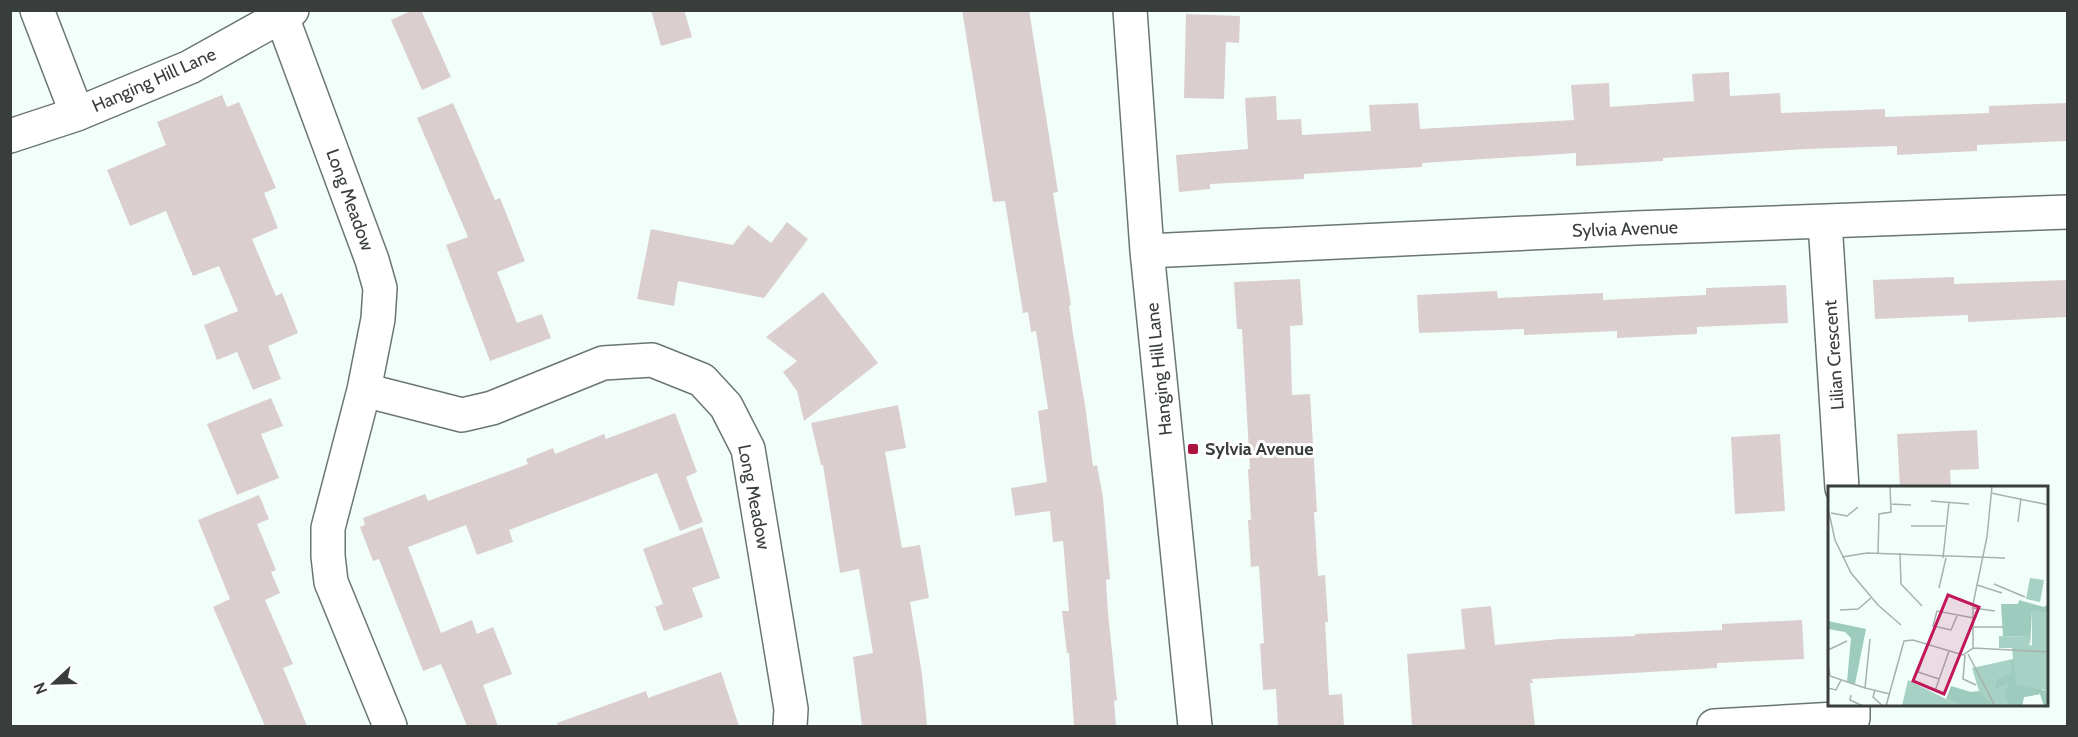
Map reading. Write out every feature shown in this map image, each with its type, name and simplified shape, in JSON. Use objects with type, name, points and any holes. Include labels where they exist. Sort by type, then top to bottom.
[{"type":"street","points":[[37,10],[77,114]]},
{"type":"street","name":"Hanging Hill Lane","points":[[1130,10],[1147,251],[1195,726]]},
{"type":"street","name":"Hanging Hill Lane","points":[[10,136],[77,114],[190,67],[287,14]]},
{"type":"street","name":"Long Meadow","points":[[287,14],[380,288],[378,319],[364,390],[328,528],[328,556],[331,582],[390,726]]},
{"type":"street","name":"Sylvia Avenue","points":[[1147,251],[1635,228],[2067,212]]},
{"type":"street","name":"Lilian Crescent","points":[[1825,222],[1842,486]]},
{"type":"street","name":"Long Meadow","points":[[364,390],[462,415],[492,408],[603,363],[652,360],[702,380],[726,406],[748,449],[791,709],[790,726]]},
{"type":"street","points":[[1714,726],[1853,718],[1853,707]]},
{"type":"building","points":[[413,10],[421,10],[451,77],[422,90],[391,20]]},
{"type":"building","points":[[651,10],[684,10],[692,37],[661,46]]},
{"type":"building","points":[[962,10],[1029,10],[1058,192],[1053,193],[1093,466],[1097,465],[1103,498],[1110,579],[1106,580],[1108,613],[1117,700],[1114,701],[1116,726],[1074,726],[1069,653],[1067,653],[1062,611],[1069,611],[1063,541],[1053,542],[1050,511],[1015,516],[1011,488],[1047,482],[1038,411],[1048,409],[1036,331],[1031,332],[1028,312],[1023,313],[1005,201],[993,202]]},
{"type":"building","points":[[1186,14],[1240,16],[1239,43],[1226,42],[1224,99],[1184,98]]},
{"type":"building","points":[[1729,72],[1730,96],[1780,93],[1781,113],[1885,109],[1885,117],[1989,113],[1989,106],[2067,103],[2067,141],[1977,145],[1977,151],[1897,155],[1897,146],[1806,149],[1576,166],[1576,153],[1422,163],[1422,167],[1304,174],[1304,179],[1210,184],[1210,189],[1179,192],[1176,155],[1248,149],[1245,98],[1276,96],[1277,120],[1301,119],[1302,135],[1371,131],[1369,105],[1418,103],[1420,129],[1574,120],[1571,85],[1609,83],[1610,107],[1694,101],[1692,74]]},
{"type":"building","points":[[222,95],[227,107],[239,102],[276,188],[264,193],[278,228],[252,239],[276,296],[282,293],[298,333],[268,346],[281,379],[253,390],[237,352],[217,360],[204,325],[238,311],[219,266],[193,276],[166,211],[130,226],[107,170],[166,145],[157,122]]},
{"type":"building","points":[[453,103],[495,200],[500,198],[525,261],[497,272],[517,323],[542,314],[551,338],[490,361],[446,245],[468,237],[417,118]]},
{"type":"building","points":[[787,222],[808,239],[764,298],[678,281],[674,306],[637,299],[651,229],[733,245],[748,225],[771,243]]},
{"type":"building","points":[[1954,277],[1954,284],[2067,280],[2067,317],[1968,322],[1968,315],[1875,319],[1873,280]]},
{"type":"building","points":[[1300,279],[1303,325],[1290,326],[1292,395],[1310,394],[1317,512],[1314,512],[1318,576],[1325,575],[1328,622],[1325,622],[1329,695],[1342,694],[1344,726],[1278,726],[1276,689],[1263,690],[1260,644],[1264,643],[1259,566],[1251,567],[1248,520],[1251,520],[1248,469],[1250,469],[1242,329],[1237,329],[1234,282]]},
{"type":"building","points":[[1786,285],[1788,323],[1697,327],[1697,334],[1617,338],[1617,331],[1524,335],[1524,329],[1419,333],[1417,295],[1497,291],[1498,298],[1603,293],[1603,300],[1706,295],[1706,288]]},
{"type":"building","points":[[823,292],[878,363],[804,421],[797,391],[783,372],[797,361],[766,337]]},
{"type":"building","points":[[271,398],[283,426],[261,434],[279,478],[237,495],[207,424]]},
{"type":"building","points":[[898,405],[906,448],[885,452],[902,548],[920,545],[929,598],[910,602],[922,674],[927,725],[862,726],[853,657],[873,653],[859,569],[840,573],[823,465],[821,465],[811,423]]},
{"type":"building","points":[[675,413],[697,472],[686,477],[703,522],[680,531],[657,473],[509,530],[513,542],[477,555],[466,525],[408,547],[441,633],[472,620],[477,634],[493,627],[512,674],[483,685],[498,726],[467,726],[441,664],[423,671],[379,559],[373,561],[360,527],[365,525],[363,518],[425,494],[428,501],[528,464],[526,459],[553,448],[555,454],[604,434],[606,439]]},
{"type":"building","points":[[1977,430],[1979,469],[1950,470],[1951,486],[1900,486],[1897,434]]},
{"type":"building","points":[[1780,434],[1785,511],[1735,514],[1731,437]]},
{"type":"building","points":[[259,495],[269,519],[257,524],[276,570],[271,572],[280,593],[265,600],[293,664],[283,668],[307,726],[265,726],[213,607],[230,599],[198,520]]},
{"type":"building","points":[[702,527],[720,578],[692,588],[703,617],[664,631],[655,607],[663,604],[643,549]]},
{"type":"building","points":[[1491,606],[1495,645],[1722,630],[1722,624],[1802,620],[1804,659],[1717,663],[1717,668],[1532,679],[1533,683],[1530,683],[1535,726],[1412,726],[1407,654],[1465,649],[1461,609]]},
{"type":"building","points":[[721,672],[739,726],[558,726],[557,723],[646,691],[648,698]]},
{"type":"place","name":"Sylvia Avenue","points":[[1193,449]]}]
